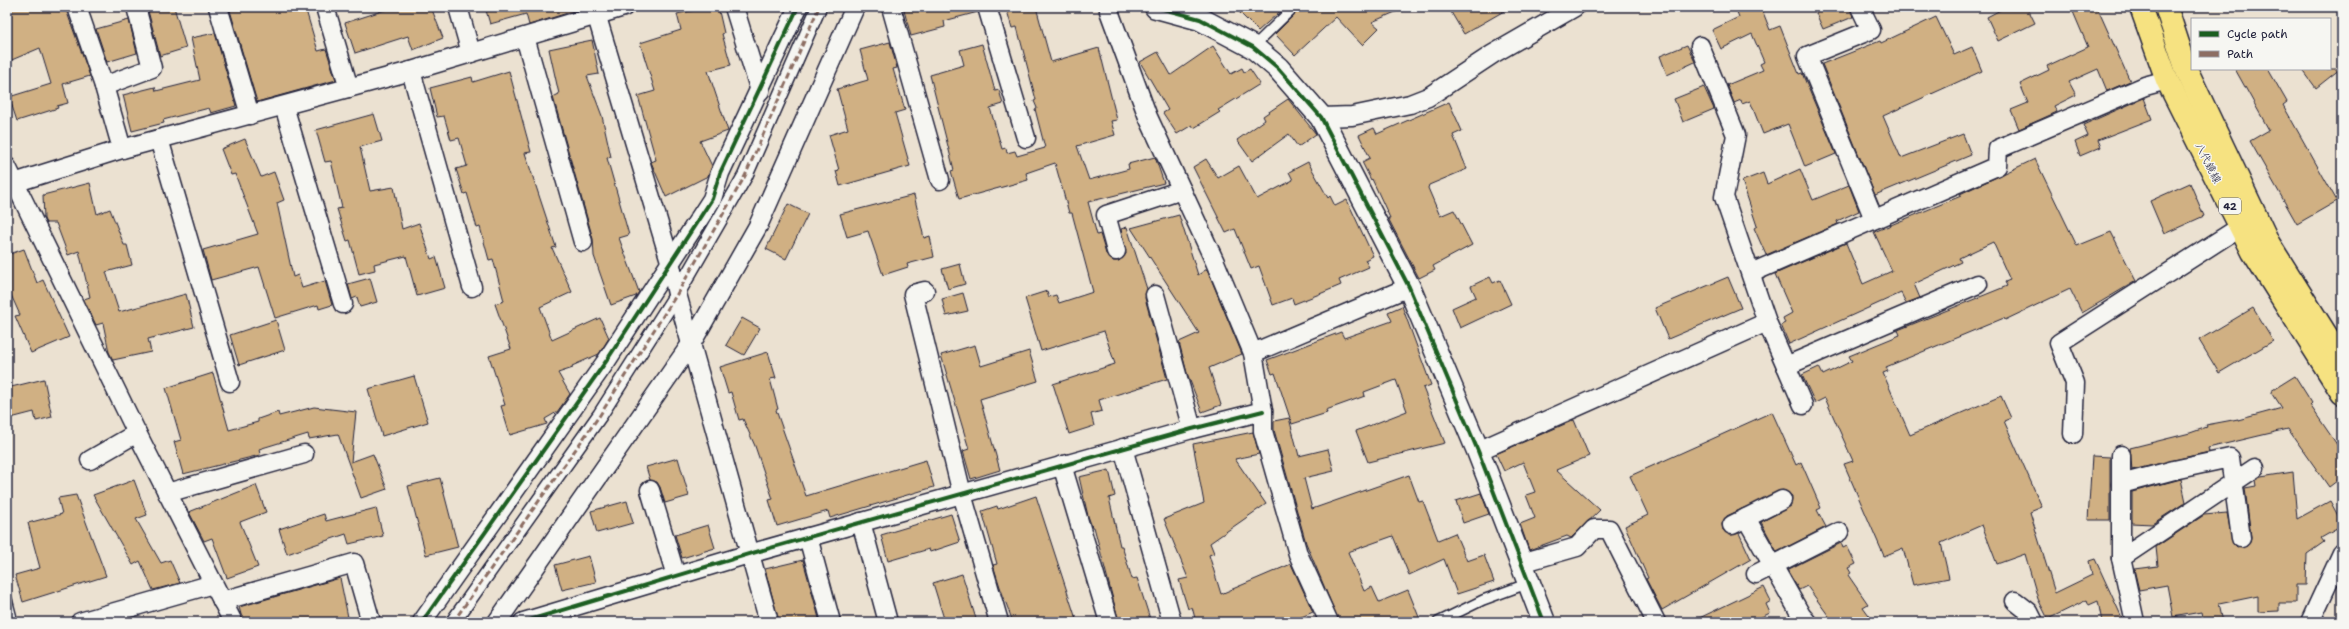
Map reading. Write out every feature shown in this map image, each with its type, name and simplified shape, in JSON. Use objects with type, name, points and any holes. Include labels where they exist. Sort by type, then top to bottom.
[{"type":"main road","name":"八代鏡線","points":[[2141,7],[2167,80],[2253,252],[2342,393]]},
{"type":"main road","name":"八代鏡線","points":[[2166,7],[2186,71],[2269,244],[2342,360]]},
{"type":"street","points":[[77,7],[104,86],[122,149]]},
{"type":"street","points":[[104,86],[152,68],[136,7]]},
{"type":"street","points":[[218,7],[250,115]]},
{"type":"street","points":[[325,7],[349,88]]},
{"type":"street","points":[[458,7],[471,53]]},
{"type":"street","points":[[233,622],[137,433],[11,175],[122,149],[284,106],[525,37],[596,11],[624,7]]},
{"type":"street","points":[[734,7],[760,91]]},
{"type":"street","points":[[422,622],[610,355],[670,261],[712,199],[720,173],[760,91],[798,7]]},
{"type":"street","points":[[453,622],[600,415],[677,294],[745,176],[819,7]]},
{"type":"street","points":[[497,622],[691,344],[758,226],[855,7]]},
{"type":"street","points":[[891,7],[940,180]]},
{"type":"street","points":[[987,7],[1026,138]]},
{"type":"street","points":[[1110,7],[1109,11],[1148,117],[1182,190],[1253,353],[1263,411],[1263,431],[1298,554],[1329,622]]},
{"type":"street","points":[[1156,7],[1200,19],[1253,47],[1278,68],[1322,118],[1408,287],[1478,451],[1544,622]]},
{"type":"street","points":[[1322,118],[1366,113],[1410,104],[1428,97],[1493,54],[1575,7]]},
{"type":"street","points":[[1860,7],[1871,30],[1806,56],[1874,219]]},
{"type":"street","points":[[596,11],[670,261],[677,294],[769,622]]},
{"type":"street","points":[[525,37],[583,242]]},
{"type":"street","points":[[1700,46],[1736,135],[1724,197],[1767,322],[1802,405]]},
{"type":"street","points":[[411,70],[472,287]]},
{"type":"street","points":[[1751,273],[1997,166],[1998,149],[2145,86],[2167,80]]},
{"type":"street","points":[[284,106],[343,304]]},
{"type":"street","points":[[159,139],[230,382]]},
{"type":"street","points":[[1116,251],[1106,215],[1182,190]]},
{"type":"street","points":[[2073,434],[2075,383],[2059,343],[2240,227]]},
{"type":"street","points":[[1786,366],[1978,284]]},
{"type":"street","points":[[1253,353],[1408,287]]},
{"type":"street","points":[[925,291],[913,294],[962,494],[999,622]]},
{"type":"street","points":[[1155,294],[1192,428]]},
{"type":"street","points":[[1478,451],[1767,322]]},
{"type":"street","points":[[523,622],[808,537],[1192,428],[1263,411]]},
{"type":"street","points":[[90,460],[137,433]]},
{"type":"street","points":[[1123,448],[1172,622]]},
{"type":"street","points":[[168,493],[304,454]]},
{"type":"street","points":[[2121,455],[2121,558],[2135,622]]},
{"type":"street","points":[[2121,484],[2174,470],[2230,458],[2241,538]]},
{"type":"street","points":[[1062,465],[1109,622]]},
{"type":"street","points":[[2121,558],[2255,468]]},
{"type":"street","points":[[650,490],[676,576]]},
{"type":"street","points":[[1782,500],[1739,522],[1773,565],[1800,620]]},
{"type":"street","points":[[861,522],[888,622]]},
{"type":"street","points":[[1522,563],[1576,547],[1594,530],[1609,529],[1656,622]]},
{"type":"street","points":[[1756,574],[1839,532]]},
{"type":"street","points":[[808,537],[831,622]]},
{"type":"street","points":[[2310,622],[2342,553]]},
{"type":"street","points":[[222,601],[354,563],[371,622]]},
{"type":"street","points":[[80,622],[213,584]]},
{"type":"street","points":[[2015,600],[2029,612],[2034,622]]},
{"type":"lane","points":[[1253,47],[1294,7]]},
{"type":"lane","points":[[1438,622],[1483,600],[1529,583]]},
{"type":"lane","points":[[7,599],[13,622]]},
{"type":"building","points":[[7,7],[65,7],[90,76],[63,84],[68,103],[57,106],[58,108],[17,121],[9,97],[51,84],[40,48],[7,62]]},
{"type":"building","points":[[147,7],[174,7],[186,48],[160,56]]},
{"type":"building","points":[[229,7],[305,7],[318,51],[326,49],[336,80],[257,102]]},
{"type":"building","points":[[394,7],[431,7],[443,38],[413,50],[408,36],[355,53],[345,23]]},
{"type":"building","points":[[485,7],[577,7],[577,10],[529,25],[526,14],[490,24]]},
{"type":"building","points":[[709,7],[718,7],[724,33],[722,34],[731,65],[708,71],[728,131],[700,141],[712,166],[708,176],[666,197],[651,162],[656,160],[638,96],[655,91],[640,43],[681,30],[677,14]]},
{"type":"building","points":[[903,7],[977,7],[978,12],[944,21],[945,27],[911,36]]},
{"type":"building","points":[[1006,7],[1036,7],[1051,62],[1099,48],[1117,120],[1111,121],[1115,135],[1077,146],[1089,180],[1129,169],[1128,164],[1155,157],[1164,183],[1088,202],[1097,235],[1100,234],[1106,254],[1113,261],[1119,261],[1126,254],[1121,229],[1127,227],[1147,289],[1145,298],[1167,379],[1099,400],[1102,411],[1091,414],[1094,426],[1069,434],[1053,384],[1115,364],[1104,331],[1041,351],[1025,298],[1047,291],[1049,297],[1056,295],[1059,303],[1093,292],[1072,213],[1069,213],[1055,163],[1026,173],[1028,180],[959,199],[951,171],[954,170],[930,75],[964,65],[960,50],[982,44],[995,91],[999,90],[1003,104],[990,108],[1002,149],[1006,148],[1007,153],[1015,151],[1017,156],[1045,148],[1035,109],[1037,108],[1034,101],[1036,100],[1017,27],[1012,28]]},
{"type":"building","points":[[1234,7],[1285,7],[1258,31]]},
{"type":"building","points":[[1300,7],[1407,7],[1372,22],[1379,28],[1362,45],[1336,17],[1295,55],[1275,34],[1298,11]]},
{"type":"building","points":[[1448,7],[1511,7],[1464,34]]},
{"type":"building","points":[[1735,7],[1761,7],[1770,30],[1780,26],[1799,74],[1802,73],[1836,154],[1805,167],[1788,124],[1763,134],[1750,101],[1742,104],[1741,100],[1734,103],[1727,85],[1763,70],[1760,64],[1764,62],[1752,34],[1721,49],[1712,30],[1739,17]]},
{"type":"building","points":[[1826,7],[1850,7],[1853,17],[1823,29],[1815,11]]},
{"type":"building","points":[[2006,7],[2027,7],[2035,23],[1998,41],[1987,17]]},
{"type":"building","points":[[2071,7],[2097,7],[2130,81],[2107,91],[2098,69],[2069,82],[2076,95],[2054,106],[2057,112],[2019,129],[2011,110],[2028,103],[2020,84],[2049,70],[2047,66],[2088,47]]},
{"type":"building","points":[[1936,17],[1954,55],[1972,47],[1982,71],[1883,116],[1901,158],[1963,134],[1971,155],[1875,195],[1822,64],[1880,41],[1881,43]]},
{"type":"building","points":[[129,20],[137,53],[107,62],[96,29]]},
{"type":"building","points":[[215,33],[236,106],[211,113],[209,108],[163,120],[164,123],[132,131],[123,95],[155,87],[156,91],[200,80],[191,38]]},
{"type":"building","points":[[592,40],[599,74],[587,76],[602,116],[611,157],[607,158],[629,235],[619,238],[639,292],[636,296],[611,305],[594,256],[593,239],[553,97],[559,94],[549,49]]},
{"type":"building","points":[[890,42],[897,68],[893,69],[905,110],[895,113],[910,166],[840,186],[836,171],[839,170],[829,135],[848,129],[837,89],[868,80],[860,50]]},
{"type":"building","points":[[1687,45],[1695,62],[1667,75],[1660,56]]},
{"type":"building","points":[[1213,46],[1231,74],[1242,68],[1244,72],[1250,69],[1260,84],[1218,110],[1220,112],[1194,128],[1192,125],[1177,134],[1163,113],[1168,110],[1140,62],[1158,52],[1171,75]]},
{"type":"building","points":[[2340,69],[2316,88],[2303,70]]},
{"type":"building","points":[[2236,70],[2269,70],[2287,102],[2283,105],[2337,201],[2297,224],[2250,141],[2269,130]]},
{"type":"building","points":[[509,71],[531,152],[525,153],[556,247],[552,248],[572,292],[540,307],[552,340],[600,318],[609,338],[599,354],[572,366],[573,368],[558,373],[570,394],[557,412],[545,419],[547,424],[510,435],[501,406],[505,405],[489,356],[511,349],[495,304],[504,301],[493,259],[489,260],[480,227],[477,228],[467,193],[464,194],[456,169],[467,166],[459,138],[451,140],[444,116],[437,117],[430,88],[472,77],[473,82]]},
{"type":"building","points":[[1704,87],[1714,109],[1683,122],[1674,99]]},
{"type":"building","points":[[2144,98],[2152,119],[2098,140],[2101,147],[2080,156],[2075,142],[2088,136],[2083,125]]},
{"type":"building","points":[[1288,99],[1316,134],[1298,147],[1289,134],[1252,161],[1237,140],[1265,120],[1263,116]]},
{"type":"building","points":[[1449,102],[1462,131],[1453,135],[1467,169],[1429,185],[1428,188],[1440,216],[1454,210],[1472,245],[1433,266],[1435,270],[1419,278],[1388,218],[1390,218],[1372,179],[1371,180],[1362,162],[1370,158],[1359,135],[1374,128],[1377,134]]},
{"type":"building","points":[[374,114],[382,141],[360,147],[370,191],[394,187],[402,229],[419,223],[431,259],[436,257],[445,288],[417,296],[406,256],[374,264],[375,270],[359,274],[350,240],[347,241],[337,209],[342,208],[331,161],[325,162],[316,130]]},
{"type":"building","points":[[245,139],[261,177],[274,172],[284,200],[277,203],[293,277],[298,275],[302,288],[325,281],[332,305],[319,309],[318,305],[275,318],[259,267],[211,280],[203,250],[258,234],[235,174],[231,175],[221,149]]},
{"type":"building","points":[[1206,159],[1218,178],[1239,166],[1257,199],[1293,180],[1289,172],[1308,162],[1328,198],[1330,196],[1335,206],[1347,200],[1373,256],[1365,260],[1369,267],[1339,280],[1341,285],[1322,293],[1294,304],[1292,298],[1273,305],[1259,266],[1251,269],[1235,229],[1226,233],[1193,167]]},
{"type":"building","points":[[2035,159],[2077,246],[2111,232],[2136,281],[2082,313],[2070,289],[2005,320],[2004,318],[1886,367],[1888,371],[1883,373],[1910,435],[2001,396],[2011,418],[2004,421],[2042,507],[2030,512],[2055,593],[2092,575],[2089,561],[2095,559],[2124,622],[2102,622],[2098,601],[2089,605],[2087,600],[2048,619],[2038,599],[2025,554],[1997,564],[1982,525],[1941,543],[1949,578],[1913,585],[1903,548],[1884,556],[1844,464],[1853,461],[1825,398],[1815,403],[1802,375],[1819,367],[1823,375],[1852,361],[1849,356],[1900,335],[1898,330],[2007,286],[2005,282],[2010,280],[1993,242],[1959,258],[1961,262],[1914,284],[1920,298],[1906,303],[1901,293],[1789,344],[1781,325],[1785,323],[1783,318],[1792,313],[1775,274],[1846,243],[1863,284],[1892,271],[1874,232],[1961,196],[1960,194]]},
{"type":"building","points":[[1800,169],[1813,200],[1849,185],[1859,211],[1837,221],[1838,224],[1766,255],[1754,228],[1757,226],[1742,181],[1763,173],[1767,184]]},
{"type":"building","points":[[90,183],[97,214],[110,209],[124,245],[127,245],[132,265],[106,272],[119,312],[186,294],[194,327],[148,339],[151,352],[113,360],[109,352],[103,323],[96,325],[84,299],[90,297],[79,251],[68,255],[56,223],[46,223],[44,219],[43,195]]},
{"type":"building","points":[[2190,183],[2204,216],[2164,234],[2150,201]]},
{"type":"building","points":[[914,195],[924,238],[930,236],[934,257],[907,264],[908,267],[883,275],[868,231],[847,237],[840,214]]},
{"type":"building","points":[[788,204],[808,214],[786,259],[766,249]]},
{"type":"building","points":[[1179,215],[1198,275],[1207,269],[1242,354],[1209,368],[1221,405],[1202,412],[1187,373],[1179,342],[1199,333],[1131,228]]},
{"type":"building","points":[[24,249],[37,283],[43,280],[69,337],[31,353],[15,316],[20,315],[7,286],[7,255]]},
{"type":"building","points":[[960,264],[965,284],[948,289],[942,269]]},
{"type":"building","points":[[1490,277],[1493,283],[1500,280],[1511,304],[1460,328],[1452,308],[1476,297],[1471,286]]},
{"type":"building","points":[[1728,277],[1741,308],[1668,339],[1655,308]]},
{"type":"building","points":[[370,278],[377,302],[360,307],[357,297],[352,299],[348,284]]},
{"type":"building","points":[[963,293],[968,311],[946,316],[942,299]]},
{"type":"building","points":[[1402,306],[1431,385],[1423,388],[1445,443],[1368,462],[1356,431],[1407,411],[1396,380],[1364,392],[1365,396],[1326,410],[1327,413],[1292,424],[1275,373],[1272,374],[1267,360],[1341,332],[1344,338],[1392,321],[1388,312]]},
{"type":"building","points":[[2253,308],[2273,341],[2219,373],[2199,340]]},
{"type":"building","points":[[742,318],[760,328],[744,355],[726,345]]},
{"type":"building","points":[[276,320],[285,350],[239,365],[230,335]]},
{"type":"building","points":[[975,345],[981,366],[1029,351],[1038,381],[980,399],[1000,470],[971,479],[963,451],[969,449],[941,355]]},
{"type":"building","points":[[768,352],[776,378],[770,379],[778,409],[776,410],[806,496],[926,460],[934,487],[830,518],[828,511],[777,526],[769,500],[773,499],[755,446],[743,419],[739,420],[731,392],[728,393],[720,367]]},
{"type":"building","points":[[213,373],[229,430],[258,422],[258,419],[278,412],[279,416],[314,407],[356,412],[351,462],[373,454],[387,489],[361,498],[338,434],[309,439],[308,434],[259,449],[260,455],[183,474],[174,442],[181,440],[166,388]]},
{"type":"building","points":[[414,376],[428,422],[382,436],[368,389]]},
{"type":"building","points":[[2295,376],[2312,403],[2310,405],[2342,452],[2342,477],[2329,487],[2288,429],[2208,448],[2209,452],[2132,470],[2130,448],[2190,433],[2207,427],[2206,425],[2238,420],[2282,408],[2271,391]]},
{"type":"building","points":[[44,379],[52,417],[36,421],[34,412],[7,419],[7,388]]},
{"type":"building","points":[[1772,412],[1796,465],[1801,462],[1821,508],[1817,510],[1826,527],[1777,552],[1761,522],[1791,506],[1792,496],[1783,490],[1727,516],[1722,524],[1723,530],[1731,535],[1739,533],[1751,559],[1662,610],[1646,579],[1648,578],[1625,526],[1648,515],[1630,476]]},
{"type":"building","points":[[1289,418],[1299,456],[1328,449],[1334,471],[1304,478],[1312,509],[1409,475],[1419,502],[1423,501],[1438,540],[1455,533],[1467,561],[1484,555],[1494,582],[1457,594],[1444,559],[1409,575],[1393,536],[1348,552],[1364,591],[1372,587],[1379,602],[1408,590],[1421,622],[1339,622],[1306,543],[1274,430],[1274,421]]},
{"type":"building","points":[[1574,420],[1589,456],[1556,470],[1600,510],[1571,538],[1567,536],[1529,550],[1520,524],[1535,518],[1526,495],[1535,492],[1523,462],[1504,471],[1496,454]]},
{"type":"building","points":[[1253,432],[1259,454],[1235,459],[1266,504],[1210,543],[1214,553],[1209,555],[1221,594],[1291,564],[1313,612],[1290,622],[1196,622],[1192,607],[1188,609],[1179,580],[1188,578],[1164,519],[1204,503],[1193,444]]},
{"type":"building","points":[[2092,456],[2110,457],[2110,520],[2088,520]]},
{"type":"building","points":[[678,458],[689,496],[665,503],[660,487],[657,482],[650,480],[646,467]]},
{"type":"building","points":[[1109,470],[1115,496],[1109,498],[1120,546],[1122,546],[1132,579],[1137,578],[1151,622],[1119,622],[1094,527],[1092,527],[1088,516],[1079,477]]},
{"type":"building","points":[[2293,472],[2297,519],[2330,501],[2342,523],[2342,526],[2321,538],[2324,542],[2307,554],[2306,585],[2296,585],[2296,603],[2279,603],[2279,611],[2258,612],[2258,596],[2219,604],[2223,622],[2203,622],[2201,612],[2173,617],[2167,585],[2139,590],[2134,569],[2158,566],[2156,547],[2204,515],[2227,513],[2233,544],[2237,548],[2247,546],[2251,537],[2245,488],[2256,486],[2255,480],[2261,477]]},
{"type":"building","points":[[440,478],[458,547],[426,555],[408,486]]},
{"type":"building","points":[[2181,479],[2186,502],[2152,524],[2132,523],[2132,492]]},
{"type":"building","points":[[134,480],[147,515],[136,519],[161,563],[170,560],[180,583],[153,590],[140,561],[133,565],[93,495]]},
{"type":"building","points":[[256,485],[266,512],[240,522],[258,567],[227,578],[212,538],[204,541],[189,512]]},
{"type":"building","points":[[1481,493],[1489,514],[1463,523],[1456,501]]},
{"type":"building","points":[[76,495],[106,576],[23,602],[15,575],[40,568],[28,523],[62,514],[58,498]]},
{"type":"building","points":[[1036,496],[1077,622],[1013,622],[1000,587],[993,565],[997,564],[982,511],[997,506],[998,509]]},
{"type":"building","points":[[627,501],[633,523],[597,533],[591,511]]},
{"type":"building","points":[[376,508],[383,536],[349,544],[346,534],[287,554],[279,529],[324,514],[326,521]]},
{"type":"building","points":[[951,514],[960,542],[930,552],[929,549],[888,561],[881,535]]},
{"type":"building","points":[[708,525],[715,548],[682,558],[675,535]]},
{"type":"building","points":[[1841,543],[1843,548],[1847,546],[1856,564],[1848,568],[1851,573],[1848,575],[1868,604],[1863,607],[1874,622],[1833,622],[1807,586],[1799,590],[1787,570]]},
{"type":"building","points":[[589,556],[596,582],[562,590],[555,565]]},
{"type":"building","points":[[803,560],[820,622],[779,622],[765,569]]},
{"type":"building","points":[[962,574],[977,622],[945,622],[933,583]]},
{"type":"building","points":[[340,578],[349,622],[243,622],[239,607]]},
{"type":"building","points":[[1764,587],[1771,601],[1766,604],[1770,613],[1751,622],[1691,622]]},
{"type":"marked path","points":[[453,622],[600,415],[677,294],[745,176],[819,7]]},
{"type":"cycle path","points":[[422,622],[607,360],[712,199],[720,173],[798,7]]},
{"type":"cycle path","points":[[1156,7],[1200,19],[1253,47],[1278,68],[1321,117],[1409,287],[1478,451],[1544,622]]},
{"type":"cycle path","points":[[523,622],[749,554],[1192,429],[1263,411]]}]
